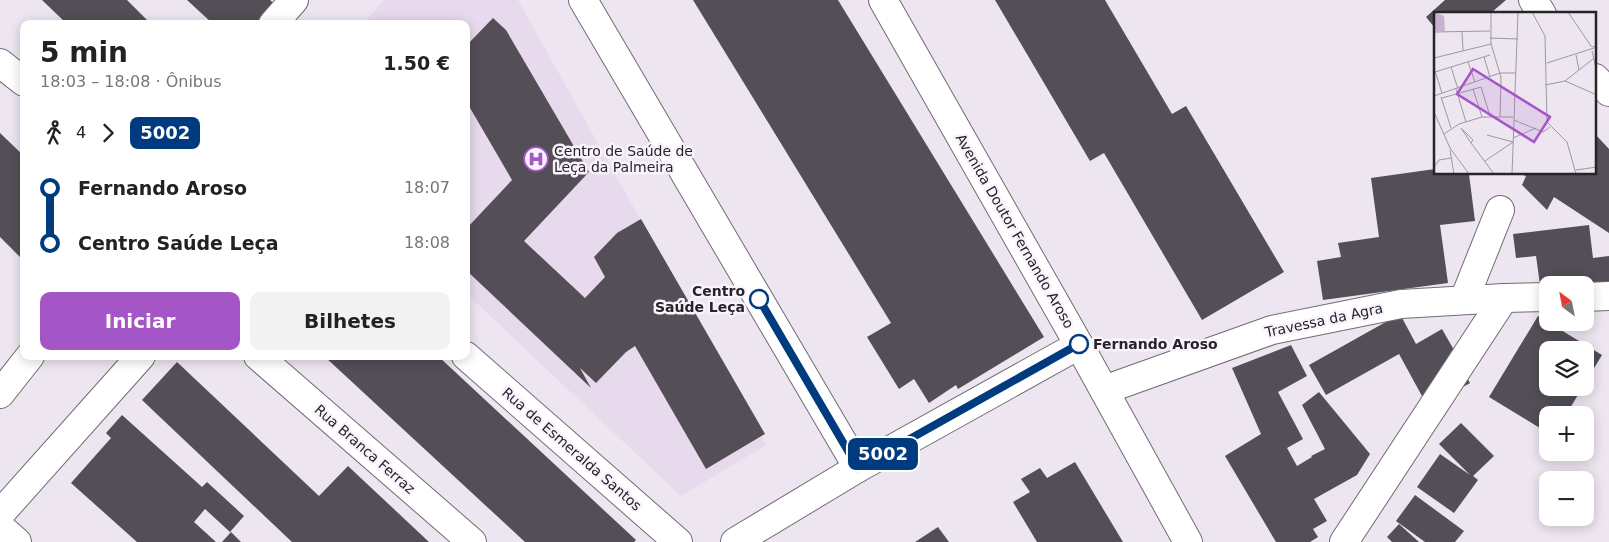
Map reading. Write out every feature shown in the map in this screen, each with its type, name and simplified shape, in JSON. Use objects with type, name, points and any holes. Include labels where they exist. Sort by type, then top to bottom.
[{"type":"street","points":[[276,20],[294,0]]},
{"type":"street","points":[[583,0],[858,468]]},
{"type":"street","name":"Avenida Doutor Fernando Aroso","points":[[883,0],[1079,344],[1188,542]]},
{"type":"street","points":[[1533,0],[1541,12]]},
{"type":"street","points":[[0,62],[20,79]]},
{"type":"street","points":[[1596,79],[1609,92]]},
{"type":"street","points":[[1464,300],[1500,210]]},
{"type":"street","points":[[1594,297],[1609,296]]},
{"type":"street","name":"Travessa da Agra","points":[[1104,390],[1272,330],[1401,304],[1539,297]]},
{"type":"street","points":[[1344,542],[1504,298]]},
{"type":"street","points":[[735,542],[858,468],[1079,344]]},
{"type":"street","points":[[0,394],[27,360]]},
{"type":"street","points":[[0,514],[138,360]]},
{"type":"street","name":"Rua Branca Ferraz","points":[[263,360],[472,542]]},
{"type":"street","name":"Rua de Esmeralda Santos","points":[[470,360],[678,542]]},
{"type":"street","points":[[0,527],[17,542]]},
{"type":"shaded area","name":"Centro de Saúde de Leça da Palmeira","points":[[384,0],[518,0],[766,445],[681,496],[470,297],[470,20],[366,20]]},
{"type":"building","points":[[42,0],[127,0],[147,20],[63,20]]},
{"type":"building","points":[[187,0],[270,0],[277,6],[264,20],[209,20]]},
{"type":"building","points":[[693,0],[838,0],[1044,337],[958,389],[956,385],[929,403],[914,379],[899,389],[867,337],[891,323]]},
{"type":"building","points":[[995,0],[1105,0],[1172,114],[1186,106],[1284,272],[1202,320],[1104,153],[1090,161]]},
{"type":"building","points":[[1445,0],[1506,0],[1492,12],[1434,12],[1434,27],[1426,17]]},
{"type":"building","points":[[493,18],[506,30],[589,172],[524,241],[585,298],[605,277],[594,257],[617,233],[641,219],[765,434],[706,469],[635,346],[626,352],[596,383],[580,368],[591,388],[470,274],[470,225],[512,180],[470,108],[470,42]]},
{"type":"building","points":[[0,133],[20,152],[20,257],[0,237]]},
{"type":"building","points":[[1596,135],[1609,149],[1609,233],[1554,197],[1547,210],[1522,185],[1526,176],[1523,175],[1596,175]]},
{"type":"building","points":[[1434,169],[1434,175],[1469,175],[1475,221],[1440,225],[1448,283],[1323,300],[1317,261],[1341,257],[1338,243],[1379,237],[1371,178]]},
{"type":"building","points":[[1589,225],[1593,258],[1609,256],[1609,284],[1594,284],[1594,276],[1539,276],[1539,278],[1536,256],[1516,258],[1513,234]]},
{"type":"building","points":[[1400,314],[1416,344],[1442,329],[1470,383],[1428,407],[1399,354],[1326,395],[1309,365]]},
{"type":"building","points":[[1538,316],[1539,331],[1563,331],[1579,341],[1539,341],[1539,396],[1577,396],[1571,406],[1539,406],[1539,428],[1489,397]]},
{"type":"building","points":[[1291,345],[1307,376],[1278,392],[1303,439],[1287,448],[1297,466],[1325,449],[1302,405],[1319,392],[1370,454],[1357,475],[1314,499],[1327,521],[1313,529],[1318,537],[1310,542],[1276,542],[1225,456],[1261,434],[1232,368]]},
{"type":"building","points":[[1594,350],[1602,355],[1594,368]]},
{"type":"building","points":[[328,360],[442,360],[636,540],[634,542],[525,542]]},
{"type":"building","points":[[177,362],[319,496],[348,466],[429,542],[292,542],[142,400]]},
{"type":"building","points":[[122,415],[202,487],[207,482],[244,516],[230,532],[205,509],[194,522],[216,542],[137,542],[71,483],[111,438],[106,433]]},
{"type":"building","points":[[1461,423],[1494,456],[1473,476],[1478,480],[1454,513],[1417,487],[1440,454],[1470,475],[1439,444]]},
{"type":"building","points":[[1075,462],[1123,542],[1037,542],[1013,502],[1030,492],[1021,479],[1040,468],[1047,478]]},
{"type":"building","points":[[1415,495],[1464,531],[1455,542],[1425,542],[1396,521]]},
{"type":"building","points":[[1399,524],[1419,542],[1392,542],[1387,537]]},
{"type":"building","points":[[938,527],[949,542],[915,542]]},
{"type":"building","points":[[231,532],[241,542],[222,542]]},
{"type":"bus line","name":"5002","points":[[759,299],[858,468],[1079,344]]},
{"type":"place","name":"Centro de Saúde de Leça da Palmeira","points":[[536,159]]},
{"type":"place","name":"Centro Saúde Leça","points":[[759,299]]},
{"type":"place","name":"Fernando Aroso","points":[[1079,344]]}]
